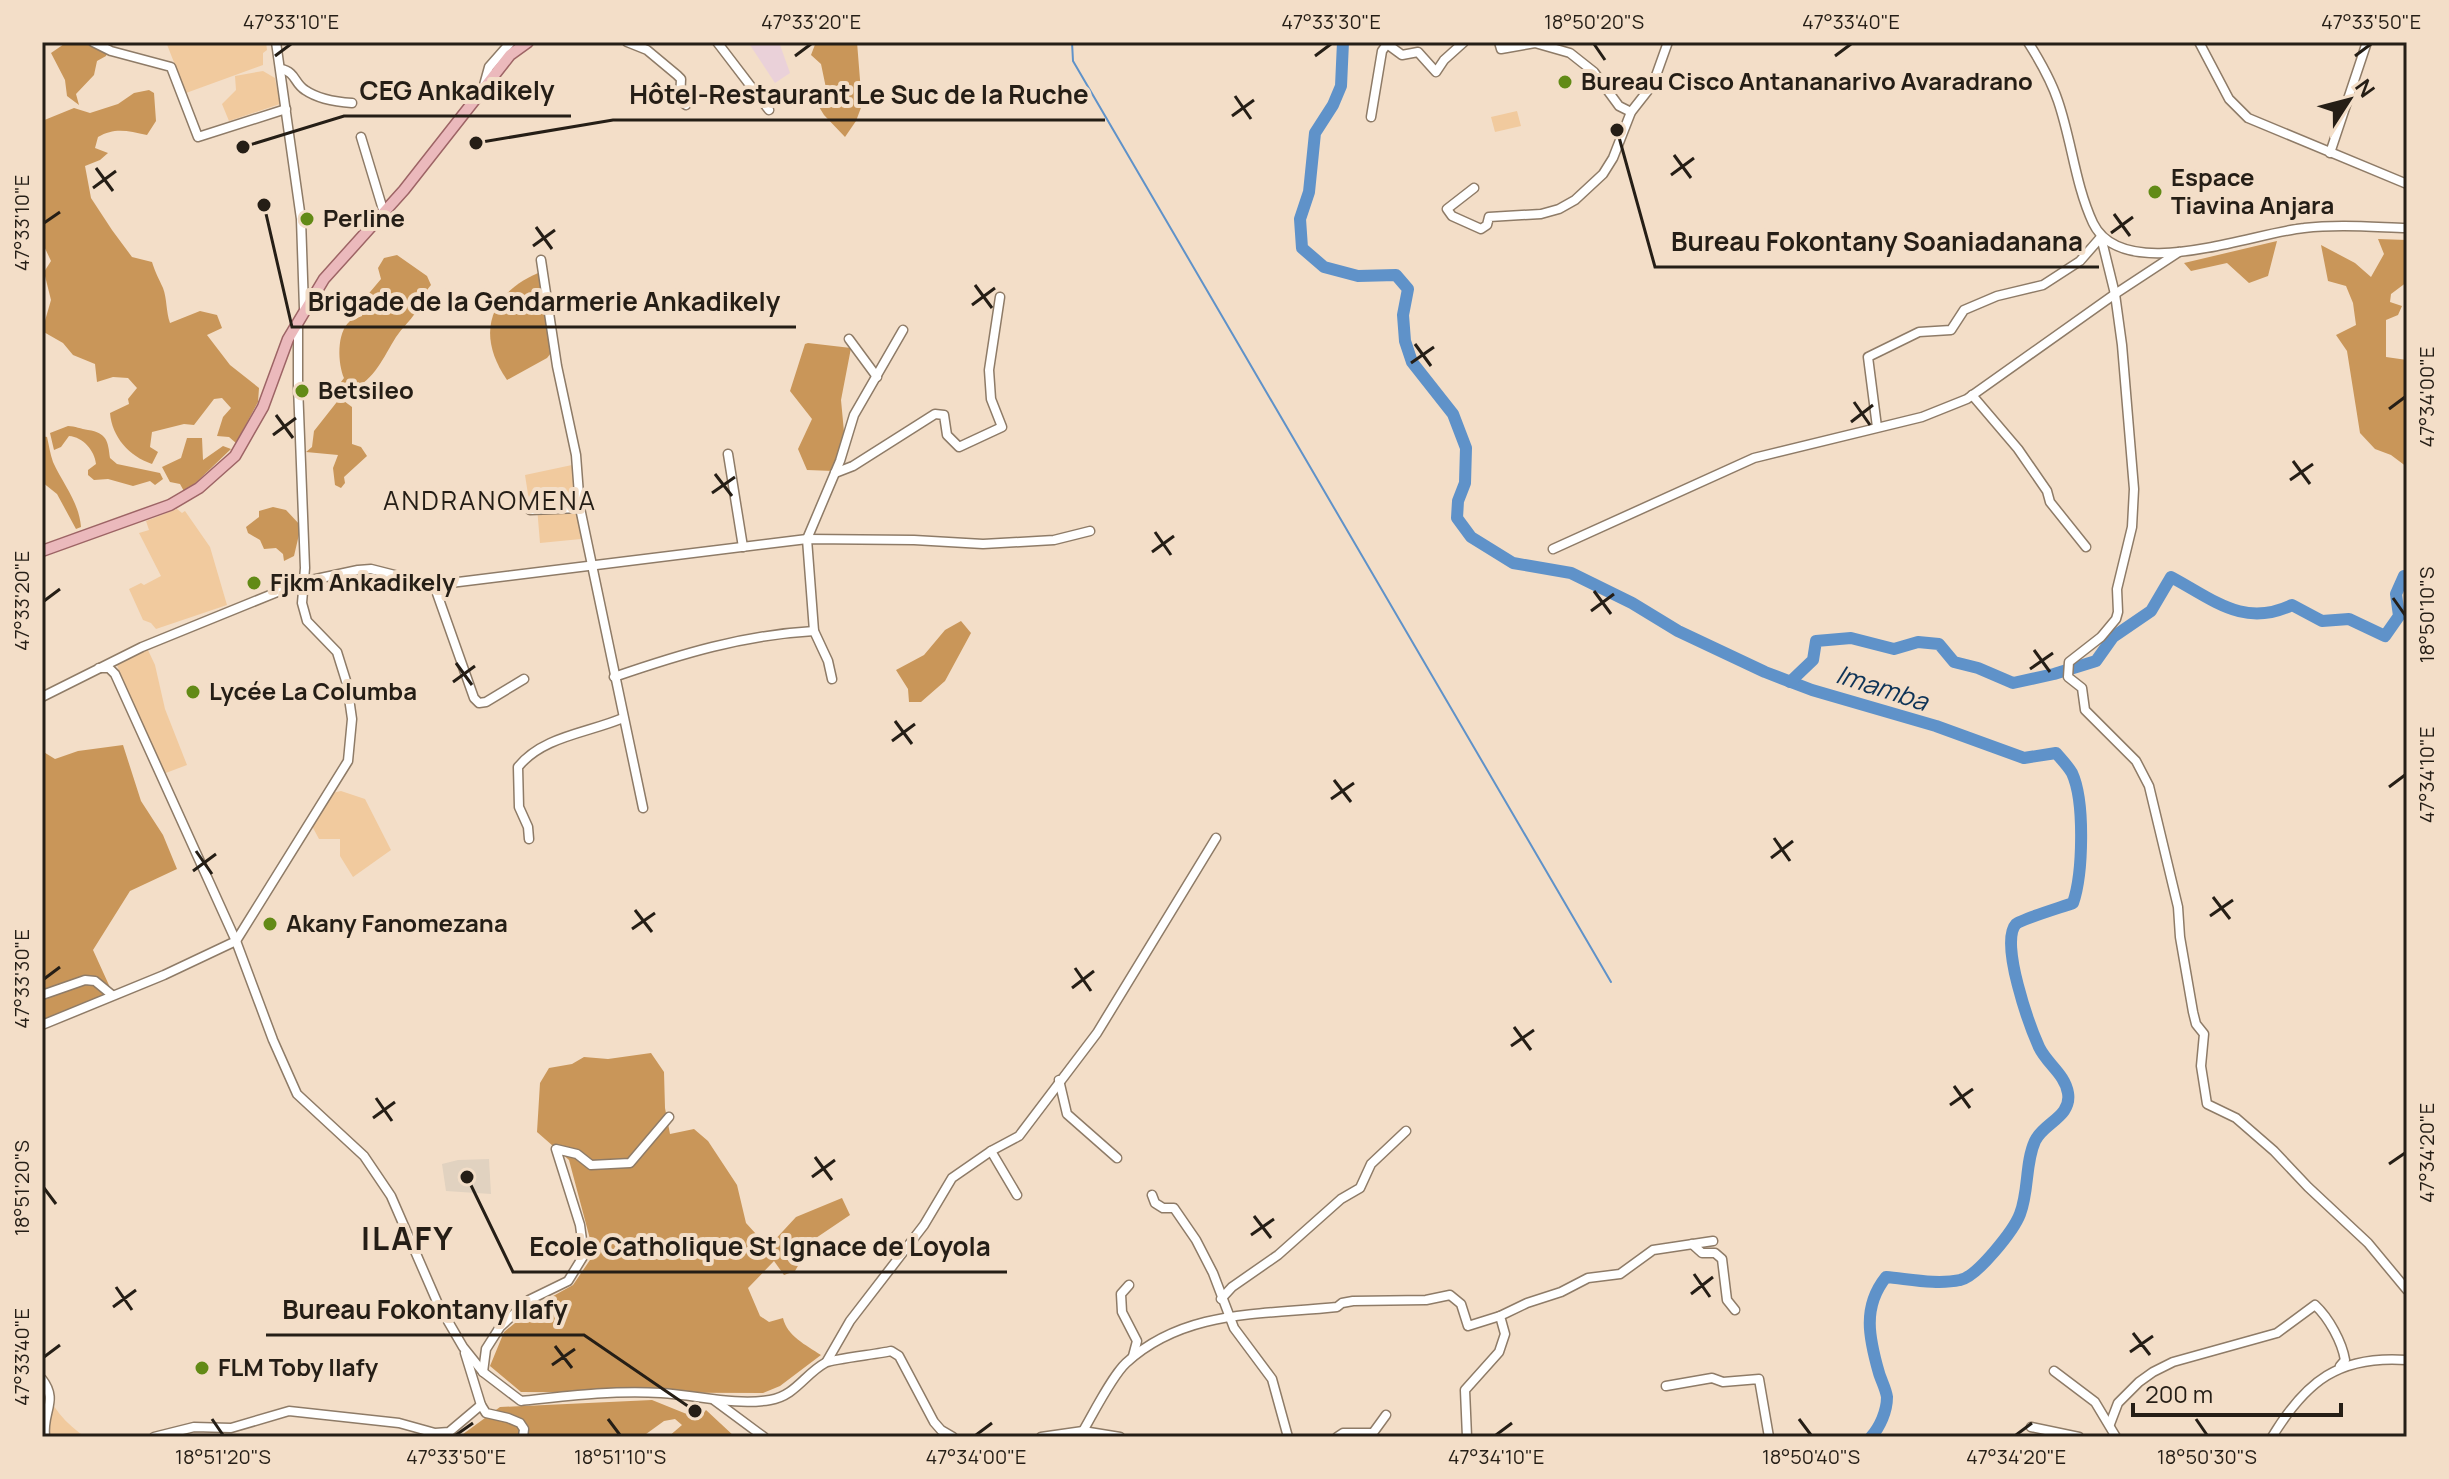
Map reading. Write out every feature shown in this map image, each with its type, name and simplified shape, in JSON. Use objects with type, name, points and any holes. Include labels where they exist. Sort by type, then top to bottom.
[{"type":"main road","points":[[42,551],[170,505],[199,488],[235,456],[263,407],[288,339],[324,279],[384,213],[510,55],[528,42]]},
{"type":"street","points":[[93,42],[111,51],[171,67],[198,137],[286,109]]},
{"type":"street","points":[[276,42],[301,219],[304,308]]},
{"type":"street","points":[[627,42],[647,50],[671,68],[681,79],[680,100],[686,105]]},
{"type":"street","points":[[717,42],[769,110]]},
{"type":"street","points":[[1371,117],[1382,51],[1387,44],[1402,55],[1418,52],[1436,72],[1464,42]]},
{"type":"street","points":[[1499,42],[1501,49],[1535,43],[1570,53],[1594,72],[1619,106],[1631,112]]},
{"type":"street","points":[[1474,188],[1447,209],[1452,216],[1481,229],[1487,225],[1489,217],[1541,214],[1575,200],[1603,174],[1631,112],[1653,84],[1668,42]]},
{"type":"street","points":[[2028,42],[2048,74],[2059,104],[2082,196],[2101,237],[2115,294],[2134,489],[2132,527],[2117,589],[2116,619],[2101,637],[2069,662],[2068,677],[2082,688],[2085,710],[2136,761],[2149,786],[2178,907],[2193,1012],[2196,1024],[2204,1034],[2201,1066],[2207,1104],[2236,1118],[2274,1151],[2368,1243],[2407,1290]]},
{"type":"street","points":[[2199,42],[2229,99],[2248,118],[2407,184]]},
{"type":"street","points":[[2330,153],[2367,42]]},
{"type":"street","points":[[481,93],[489,67],[510,43]]},
{"type":"street","points":[[281,69],[293,73],[301,86],[311,93],[352,103]]},
{"type":"street","points":[[361,137],[384,213]]},
{"type":"street","points":[[2101,237],[2130,251],[2179,252],[2304,228],[2407,228]]},
{"type":"street","points":[[1877,427],[1868,357],[1919,332],[1951,330],[1964,310],[1997,296],[2043,285],[2080,261],[2101,237]]},
{"type":"street","points":[[1553,549],[1754,458],[1922,417],[1972,395],[2179,252]]},
{"type":"street","points":[[541,260],[557,366],[576,455],[580,508],[643,808]]},
{"type":"street","points":[[835,473],[853,466],[935,414],[944,415],[947,435],[959,447],[1002,427],[991,399],[989,370],[1000,297]]},
{"type":"street","points":[[42,1025],[164,975],[236,941],[348,761],[352,719],[347,684],[337,652],[307,621],[302,603],[305,568],[298,321]]},
{"type":"street","points":[[832,679],[828,661],[814,631],[807,539],[835,473],[854,415],[903,330]]},
{"type":"street","points":[[849,339],[877,377]]},
{"type":"street","points":[[1972,395],[2018,449],[2047,491],[2050,502],[2086,547]]},
{"type":"street","points":[[728,454],[743,547]]},
{"type":"street","points":[[530,510],[580,508]]},
{"type":"street","points":[[42,697],[142,647],[302,582],[371,569],[434,585],[807,539],[983,544],[1054,540],[1090,531]]},
{"type":"street","points":[[434,585],[474,698],[479,703],[486,702],[524,679]]},
{"type":"street","points":[[614,677],[682,653],[744,638],[814,631]]},
{"type":"street","points":[[99,668],[109,668],[115,674],[236,941],[297,1094],[364,1156],[391,1196],[438,1304],[463,1347],[483,1372],[521,1401],[594,1392],[661,1393],[713,1400],[769,1400],[787,1395],[827,1361],[850,1321],[924,1225],[952,1178],[1019,1136],[1097,1033],[1216,838]]},
{"type":"street","points":[[529,839],[528,827],[519,807],[518,767],[526,757],[556,740],[623,718]]},
{"type":"street","points":[[42,995],[85,980],[95,981],[112,995]]},
{"type":"street","points":[[1059,1080],[1067,1114],[1117,1158]]},
{"type":"street","points":[[483,1372],[486,1349],[500,1327],[529,1300],[568,1281],[584,1255],[580,1225],[556,1149],[577,1154],[591,1165],[630,1163],[669,1117]]},
{"type":"street","points":[[1221,1299],[1232,1287],[1278,1255],[1341,1199],[1360,1188],[1371,1164],[1406,1131]]},
{"type":"street","points":[[991,1151],[1017,1195]]},
{"type":"street","points":[[1152,1195],[1155,1203],[1163,1208],[1174,1208],[1196,1240],[1213,1273],[1228,1316],[1272,1379],[1288,1437]]},
{"type":"street","points":[[1083,1431],[1124,1364],[1175,1329],[1228,1316],[1337,1307],[1353,1301],[1426,1300],[1450,1295],[1461,1304],[1468,1326],[1561,1292],[1588,1278],[1620,1274],[1653,1250],[1713,1241]]},
{"type":"street","points":[[1692,1244],[1702,1253],[1715,1253],[1722,1259],[1727,1300],[1735,1310]]},
{"type":"street","points":[[1129,1285],[1121,1294],[1122,1312],[1137,1341],[1131,1360]]},
{"type":"street","points":[[2110,1424],[2118,1403],[2153,1372],[2173,1362],[2277,1333],[2315,1305],[2326,1317],[2344,1351],[2345,1360],[2298,1401],[2272,1437]]},
{"type":"street","points":[[1467,1437],[1465,1390],[1499,1352],[1505,1334],[1500,1316]]},
{"type":"street","points":[[463,1347],[486,1413],[520,1423],[524,1429],[523,1437]]},
{"type":"street","points":[[827,1361],[891,1351],[899,1356],[934,1422],[953,1437]]},
{"type":"street","points":[[2340,1366],[2407,1360]]},
{"type":"street","points":[[2054,1371],[2095,1402],[2116,1437]]},
{"type":"street","points":[[1666,1386],[1712,1378],[1723,1382],[1759,1379],[1769,1437]]},
{"type":"street","points":[[42,1379],[52,1397],[44,1425],[45,1437]]},
{"type":"street","points":[[713,1400],[764,1437]]},
{"type":"street","points":[[154,1437],[194,1427],[231,1428],[289,1411],[399,1423],[435,1433],[449,1432],[481,1405]]},
{"type":"street","points":[[1337,1437],[1343,1433],[1371,1435],[1386,1415]]},
{"type":"street","points":[[2031,1427],[2079,1437]]},
{"type":"street","points":[[1041,1437],[1083,1431],[1120,1437]]},
{"type":"shaded area","points":[[67,42],[86,42],[107,53],[97,61],[94,75],[76,94],[79,105],[67,96],[65,80],[51,53]]},
{"type":"shaded area","points":[[166,42],[266,42],[267,50],[263,53],[263,65],[186,93]]},
{"type":"shaded area","points":[[748,42],[779,42],[790,73],[775,83]]},
{"type":"shaded area","points":[[816,42],[857,42],[862,105],[845,137],[816,102],[826,88],[821,64],[811,55]]},
{"type":"shaded area","points":[[263,71],[275,78],[280,104],[229,121],[222,104],[236,90],[235,76]]},
{"type":"shaded area","points":[[149,90],[154,93],[156,121],[147,135],[116,131],[98,137],[95,148],[108,153],[85,166],[91,198],[132,257],[152,262],[164,292],[170,323],[200,311],[217,315],[222,328],[207,335],[230,365],[259,388],[258,402],[236,443],[229,437],[217,436],[223,417],[231,408],[222,398],[214,399],[194,425],[184,424],[152,432],[150,447],[158,452],[152,464],[136,456],[123,444],[111,422],[110,413],[129,404],[128,399],[137,388],[128,378],[113,377],[97,382],[95,364],[73,355],[63,343],[42,331],[51,300],[44,272],[51,261],[42,242],[42,121],[74,108],[90,113],[118,104],[134,93]]},
{"type":"shaded area","points":[[1517,111],[1521,126],[1495,132],[1491,117]]},
{"type":"shaded area","points":[[2378,239],[2407,240],[2407,282],[2391,294],[2390,302],[2402,306],[2398,315],[2386,320],[2386,357],[2407,360],[2407,467],[2391,455],[2375,449],[2360,433],[2347,351],[2336,335],[2356,325],[2353,303],[2346,286],[2328,281],[2321,245],[2355,263],[2371,277],[2384,254]]},
{"type":"shaded area","points":[[2277,241],[2268,276],[2249,283],[2227,263],[2191,271],[2184,263]]},
{"type":"shaded area","points":[[397,255],[427,276],[431,285],[373,374],[352,390],[338,386],[344,378],[340,365],[340,341],[345,326],[362,316],[365,298],[381,279],[378,268],[384,258]]},
{"type":"shaded area","points":[[543,271],[551,353],[507,380],[491,346],[493,315],[511,290]]},
{"type":"shaded area","points":[[805,344],[851,348],[841,400],[844,432],[834,471],[807,470],[798,449],[812,419],[790,391]]},
{"type":"shaded area","points":[[340,398],[352,407],[352,444],[361,447],[367,456],[344,477],[345,483],[341,488],[335,485],[333,468],[338,455],[306,452],[312,447],[314,431]]},
{"type":"shaded area","points":[[68,426],[103,436],[110,458],[117,464],[160,473],[163,479],[155,485],[150,481],[133,486],[108,479],[94,480],[88,475],[88,470],[96,464],[95,459],[83,442],[69,436],[61,447],[54,450],[50,433]]},
{"type":"shaded area","points":[[42,436],[47,437],[53,462],[77,509],[81,527],[76,529],[57,494],[42,482]]},
{"type":"shaded area","points":[[187,438],[202,438],[203,460],[223,446],[231,449],[185,493],[180,484],[170,482],[162,467],[181,458]]},
{"type":"shaded area","points":[[572,465],[581,539],[540,543],[537,507],[530,507],[525,475]]},
{"type":"shaded area","points":[[273,507],[286,510],[301,526],[294,556],[284,561],[283,554],[276,548],[264,549],[260,540],[248,533],[246,527],[259,517],[259,511]]},
{"type":"shaded area","points":[[177,509],[182,513],[185,511],[210,547],[227,605],[156,629],[143,620],[129,589],[161,576],[139,533],[149,530],[146,521]]},
{"type":"shaded area","points":[[961,621],[971,633],[945,681],[921,702],[909,702],[908,689],[896,670],[924,655],[945,630]]},
{"type":"shaded area","points":[[147,648],[155,665],[165,709],[187,765],[163,774],[117,665]]},
{"type":"shaded area","points":[[123,745],[141,801],[163,835],[177,869],[130,891],[93,950],[113,994],[42,1024],[42,751],[55,759],[78,751]]},
{"type":"shaded area","points":[[341,791],[365,799],[391,850],[353,877],[340,856],[340,839],[319,839],[312,826],[332,793]]},
{"type":"shaded area","points":[[651,1053],[664,1072],[665,1108],[670,1134],[694,1129],[708,1141],[737,1185],[746,1223],[756,1234],[759,1246],[771,1244],[796,1217],[842,1198],[850,1215],[813,1240],[795,1271],[784,1275],[774,1261],[748,1288],[760,1316],[769,1322],[783,1318],[793,1335],[821,1355],[780,1386],[763,1393],[521,1392],[490,1366],[504,1332],[537,1305],[573,1285],[594,1254],[569,1160],[537,1132],[540,1083],[549,1068],[572,1064],[584,1057],[608,1059]]},
{"type":"shaded area","points":[[489,1159],[491,1194],[446,1191],[442,1164]]},
{"type":"shaded area","points":[[42,1383],[60,1414],[86,1437],[42,1437]]},
{"type":"shaded area","points":[[652,1400],[699,1419],[706,1410],[735,1437],[668,1437],[682,1425],[675,1419],[664,1421],[642,1437],[459,1437],[500,1407]]},
{"type":"waterway","points":[[1072,42],[1073,61],[1611,982]]},
{"type":"waterway","name":"Imamba","points":[[1343,42],[1341,86],[1315,133],[1309,192],[1300,219],[1302,248],[1324,267],[1358,276],[1396,275],[1408,289],[1403,315],[1405,341],[1412,362],[1453,414],[1466,448],[1465,483],[1458,501],[1457,518],[1471,537],[1513,563],[1571,573],[1632,603],[1678,631],[1765,672],[1812,690],[1936,726],[2024,758],[2056,753],[2072,773],[2081,819],[2079,874],[2073,903],[2016,924],[2011,948],[2029,1022],[2042,1053],[2066,1086],[2066,1108],[2035,1141],[2020,1214],[2003,1241],[1976,1271],[1960,1280],[1951,1281],[1886,1277],[1878,1288],[1871,1311],[1870,1335],[1887,1397],[1886,1408],[1871,1437]]},
{"type":"waterway","points":[[1790,682],[1813,660],[1816,641],[1851,638],[1894,649],[1918,642],[1939,644],[1954,662],[2013,683],[2054,674],[2096,661],[2113,637],[2151,611],[2171,577],[2216,602],[2244,612],[2259,614],[2292,605],[2322,621],[2349,619],[2385,636],[2399,616],[2396,594],[2404,576],[2407,576]]},
{"type":"place","name":"Bureau Cisco Antananarivo Avaradrano","points":[[1565,82]]},
{"type":"place","name":"Bureau Fokontany Soaniadanana","points":[[1617,130]]},
{"type":"place","name":"Hôtel-Restaurant Le Suc de la Ruche","points":[[476,143]]},
{"type":"place","name":"CEG Ankadikely","points":[[243,147]]},
{"type":"place","name":"Espace Tiavina Anjara","points":[[2155,192]]},
{"type":"place","name":"Brigade de la Gendarmerie Ankadikely","points":[[264,205]]},
{"type":"place","name":"Perline","points":[[307,219]]},
{"type":"place","name":"Betsileo","points":[[302,391]]},
{"type":"place","name":"Fjkm Ankadikely","points":[[254,583]]},
{"type":"place","name":"Lycée La Columba","points":[[193,692]]},
{"type":"place","name":"Akany Fanomezana","points":[[270,924]]},
{"type":"place","name":"Ecole Catholique St Ignace de Loyola","points":[[467,1177]]},
{"type":"place","name":"FLM Toby Ilafy","points":[[202,1368]]},
{"type":"place","name":"Bureau Fokontany Ilafy","points":[[695,1411]]},
{"type":"district","name":"ANDRANOMENA","points":[[490,501]]},
{"type":"district","name":"ILAFY","points":[[408,1239]]}]
